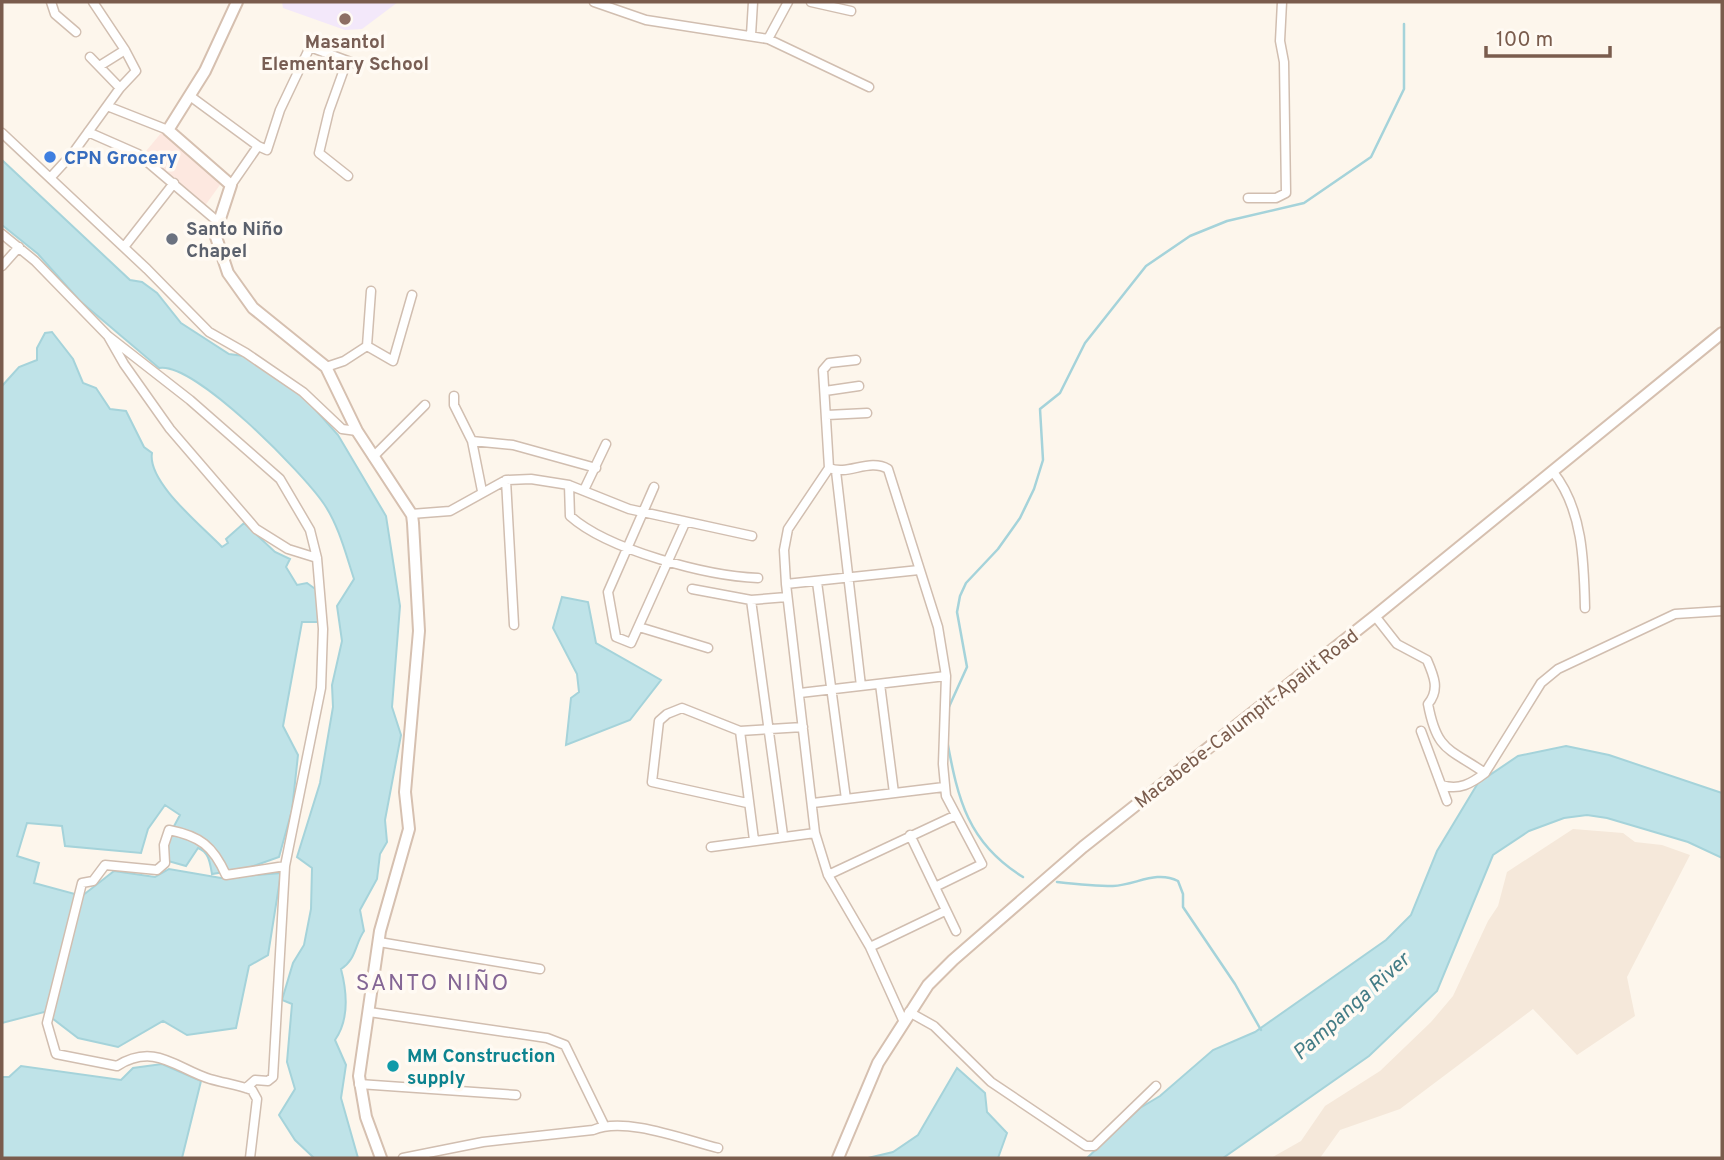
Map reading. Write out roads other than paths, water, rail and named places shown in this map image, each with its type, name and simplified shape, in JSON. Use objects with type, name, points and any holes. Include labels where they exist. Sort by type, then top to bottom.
[{"type":"main road","points":[[237,2],[228,26],[168,130],[231,185],[217,221],[215,241],[220,256],[253,308],[326,367],[357,431],[411,514],[419,579],[419,631],[405,792],[409,829],[379,942],[359,1084],[381,1158]]},
{"type":"main road","name":"Macabebe-Calumpit-Apalit Road","points":[[838,1158],[878,1063],[928,985],[953,960],[1083,847],[1375,616],[1722,333]]},
{"type":"street","points":[[51,2],[55,14],[76,32]]},
{"type":"street","points":[[51,177],[136,71],[93,2]]},
{"type":"street","points":[[594,2],[646,20],[768,38],[869,87]]},
{"type":"street","points":[[751,35],[753,2]]},
{"type":"street","points":[[768,38],[788,2]]},
{"type":"street","points":[[811,2],[851,11]]},
{"type":"street","points":[[1248,198],[1276,198],[1286,193],[1284,62],[1280,41],[1282,2]]},
{"type":"street","points":[[190,96],[258,146],[267,149],[280,110],[310,47],[356,64]]},
{"type":"street","points":[[101,65],[125,50]]},
{"type":"street","points":[[90,57],[101,65],[120,88]]},
{"type":"street","points":[[347,61],[329,111],[319,153],[348,176]]},
{"type":"street","points":[[107,106],[168,130]]},
{"type":"street","points":[[88,132],[138,154],[217,221]]},
{"type":"street","points":[[2,133],[51,177],[215,337],[246,352],[303,392],[342,429],[357,431]]},
{"type":"street","points":[[231,185],[258,146]]},
{"type":"street","points":[[124,247],[174,183]]},
{"type":"street","points":[[2,234],[19,247],[108,335],[152,368],[273,471],[288,489],[303,516],[317,558],[323,629],[321,688],[285,866],[272,1077],[268,1080],[256,1080],[247,1087]]},
{"type":"street","points":[[2,266],[19,247]]},
{"type":"street","points":[[367,345],[371,290]]},
{"type":"street","points":[[367,345],[393,361],[412,295]]},
{"type":"street","points":[[108,335],[124,364],[170,429],[256,529],[288,549],[317,558]]},
{"type":"street","points":[[326,367],[344,361],[367,345]]},
{"type":"street","points":[[856,360],[824,366],[832,469],[861,686]]},
{"type":"street","points":[[825,391],[859,386]]},
{"type":"street","points":[[454,396],[454,405],[472,441],[482,491]]},
{"type":"street","points":[[373,457],[425,405]]},
{"type":"street","points":[[827,415],[867,413]]},
{"type":"street","points":[[472,441],[513,445],[596,468]]},
{"type":"street","points":[[584,490],[606,444]]},
{"type":"street","points":[[934,887],[982,864],[954,816],[944,787],[946,676],[938,626],[888,469],[873,464],[832,469],[788,529],[784,550],[787,597],[815,833],[828,875],[906,1016],[934,1026],[991,1082],[1086,1146],[1094,1146],[1156,1086]]},
{"type":"street","points":[[1553,472],[1570,499],[1580,539],[1585,608]]},
{"type":"street","points":[[506,480],[513,625]]},
{"type":"street","points":[[411,514],[450,511],[506,480],[548,480],[584,490],[618,505],[685,523],[752,536]]},
{"type":"street","points":[[569,485],[570,516],[582,527],[670,561],[722,575],[758,578]]},
{"type":"street","points":[[654,487],[609,587],[608,600],[616,637],[631,643],[685,523]]},
{"type":"street","points":[[786,584],[919,570]]},
{"type":"street","points":[[817,582],[846,799]]},
{"type":"street","points":[[692,589],[751,600],[787,597]]},
{"type":"street","points":[[751,600],[783,835]]},
{"type":"street","points":[[1443,785],[1450,788],[1468,785],[1485,773],[1541,683],[1558,669],[1675,614],[1722,611]]},
{"type":"street","points":[[1375,616],[1397,644],[1427,660],[1436,685],[1435,696],[1428,704],[1433,728],[1440,743],[1485,773]]},
{"type":"street","points":[[639,627],[708,648]]},
{"type":"street","points":[[800,693],[946,676]]},
{"type":"street","points":[[880,684],[894,793]]},
{"type":"street","points":[[747,803],[655,785],[650,778],[659,722],[674,710],[682,708],[740,731],[803,727]]},
{"type":"street","points":[[740,731],[747,803],[754,840]]},
{"type":"street","points":[[1422,732],[1447,801]]},
{"type":"street","points":[[813,803],[944,787]]},
{"type":"street","points":[[828,875],[954,816]]},
{"type":"street","points":[[250,1158],[257,1099],[252,1090],[207,1078],[174,1061],[130,1058],[117,1066],[56,1054],[47,1023],[82,883],[93,881],[105,865],[157,870],[165,863],[164,845],[169,830],[187,834],[215,851],[226,875],[285,866]]},
{"type":"street","points":[[710,847],[783,835],[815,833]]},
{"type":"street","points":[[910,835],[956,931]]},
{"type":"street","points":[[870,947],[945,911]]},
{"type":"street","points":[[379,942],[540,969]]},
{"type":"street","points":[[369,1012],[547,1038],[565,1045],[604,1125]]},
{"type":"street","points":[[359,1084],[444,1093],[516,1095]]},
{"type":"street","points":[[403,1158],[483,1142],[593,1130],[604,1125],[644,1129],[718,1148]]},
{"type":"water","points":[[2,160],[130,280],[142,282],[157,293],[181,323],[229,354],[244,356],[305,398],[338,435],[386,516],[400,606],[392,707],[401,735],[385,820],[387,842],[380,854],[377,879],[360,910],[364,931],[352,956],[341,969],[346,1006],[343,1024],[335,1040],[346,1065],[341,1098],[358,1158],[314,1158],[295,1140],[279,1115],[295,1089],[287,1062],[292,1004],[282,1000],[293,963],[304,945],[311,909],[312,868],[297,857],[320,783],[333,707],[332,685],[342,641],[337,606],[354,579],[342,541],[324,504],[313,489],[247,422],[197,382],[175,371],[159,368],[80,301],[38,254],[2,225]]},
{"type":"water","points":[[52,332],[73,359],[83,383],[96,388],[110,409],[126,411],[144,447],[152,453],[158,477],[190,516],[222,547],[228,543],[226,539],[244,523],[275,552],[290,559],[286,567],[297,585],[307,583],[318,591],[320,622],[302,622],[283,726],[298,755],[292,810],[279,857],[248,868],[212,874],[207,855],[198,848],[186,866],[168,861],[165,843],[180,815],[165,805],[148,829],[141,853],[65,846],[62,826],[27,823],[17,856],[39,863],[34,883],[82,896],[114,871],[155,877],[169,869],[221,878],[281,873],[268,955],[249,966],[236,1028],[187,1035],[163,1021],[118,1047],[78,1038],[44,1012],[2,1023],[2,386],[19,367],[37,360],[37,348],[45,333]]},
{"type":"water","points":[[562,597],[588,602],[596,643],[661,680],[630,720],[566,745],[571,698],[579,692],[577,674],[553,628]]},
{"type":"water","name":"Pampanga River","points":[[1566,746],[1609,755],[1722,793],[1722,858],[1688,842],[1607,818],[1587,815],[1564,818],[1529,831],[1493,855],[1437,991],[1369,1056],[1223,1158],[1087,1158],[1140,1108],[1160,1096],[1213,1050],[1255,1032],[1386,940],[1411,915],[1437,851],[1478,783],[1518,756]]},
{"type":"water","points":[[162,1064],[201,1081],[182,1158],[2,1158],[2,1077],[9,1077],[21,1066],[121,1080],[133,1068]]},
{"type":"water","points":[[957,1068],[985,1093],[987,1112],[1007,1133],[998,1158],[868,1158],[893,1152],[918,1135]]},
{"type":"waterway","points":[[948,709],[967,667],[957,612],[960,596],[966,583],[998,549],[1020,518],[1034,489],[1043,460],[1040,409],[1060,393],[1085,343],[1146,266],[1190,236],[1227,221],[1304,203],[1371,157],[1404,89],[1404,24]]},
{"type":"waterway","points":[[947,740],[961,801],[968,818],[989,850],[1023,877]]},
{"type":"waterway","points":[[1057,882],[1113,886],[1154,877],[1178,881],[1183,894],[1183,907],[1235,984],[1261,1030]]},
{"type":"place","name":"Masantol Elementary School","points":[[345,19]]},
{"type":"place","name":"CPN Grocery","points":[[50,157]]},
{"type":"place","name":"Santo Niño Chapel","points":[[172,239]]},
{"type":"place","name":"MM Construction supply","points":[[393,1066]]},
{"type":"district","name":"SANTO NIÑO","points":[[433,982]]}]
